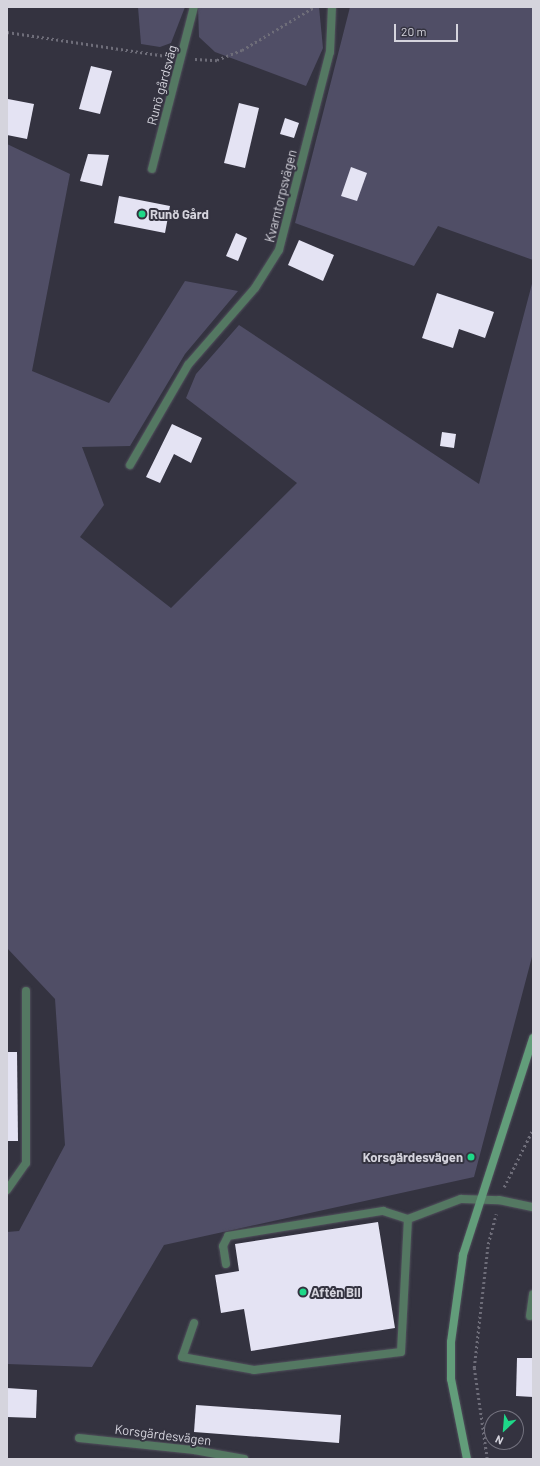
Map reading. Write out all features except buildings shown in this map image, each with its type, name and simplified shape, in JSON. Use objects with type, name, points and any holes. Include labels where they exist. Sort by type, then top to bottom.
[{"type":"street","name":"Runö gårdsväg","points":[[152,169],[194,7]]},
{"type":"street","name":"Kvarntorpsvägen","points":[[130,466],[188,365],[255,288],[279,250],[330,52],[332,7]]},
{"type":"street","points":[[7,1190],[26,1163],[26,991]]},
{"type":"street","points":[[465,1459],[451,1379],[451,1342],[463,1255],[533,1038]]},
{"type":"street","points":[[226,1264],[223,1246],[228,1236],[383,1211],[408,1219],[461,1199],[499,1200],[533,1207]]},
{"type":"street","points":[[194,1323],[182,1357],[254,1370],[401,1352],[408,1219]]},
{"type":"street","points":[[530,1316],[533,1294]]},
{"type":"street","name":"Korsgärdesvägen","points":[[79,1438],[194,1450],[244,1459]]},
{"type":"path","points":[[7,32],[182,58],[217,60],[242,50],[314,7]]},
{"type":"path","points":[[487,1459],[474,1368],[488,1244],[499,1200],[533,1129]]},
{"type":"shaded area","points":[[138,7],[185,7],[171,43],[160,47],[141,44]]},
{"type":"shaded area","points":[[198,7],[319,7],[323,48],[306,86],[215,52],[199,37]]},
{"type":"shaded area","points":[[350,7],[533,7],[533,260],[438,226],[414,266],[295,223]]},
{"type":"shaded area","points":[[7,144],[70,174],[32,371],[109,403],[185,281],[238,291],[185,354],[130,446],[82,447],[104,505],[80,537],[171,608],[297,483],[186,398],[196,374],[239,325],[479,484],[533,280],[533,953],[474,1177],[164,1245],[92,1367],[7,1364],[7,1232],[19,1231],[65,1145],[55,999],[7,948]]},
{"type":"place","name":"Runö Gård","points":[[142,214]]},
{"type":"place","name":"Korsgärdesvägen","points":[[471,1157]]},
{"type":"place","name":"Aftén Bil","points":[[303,1292]]}]
